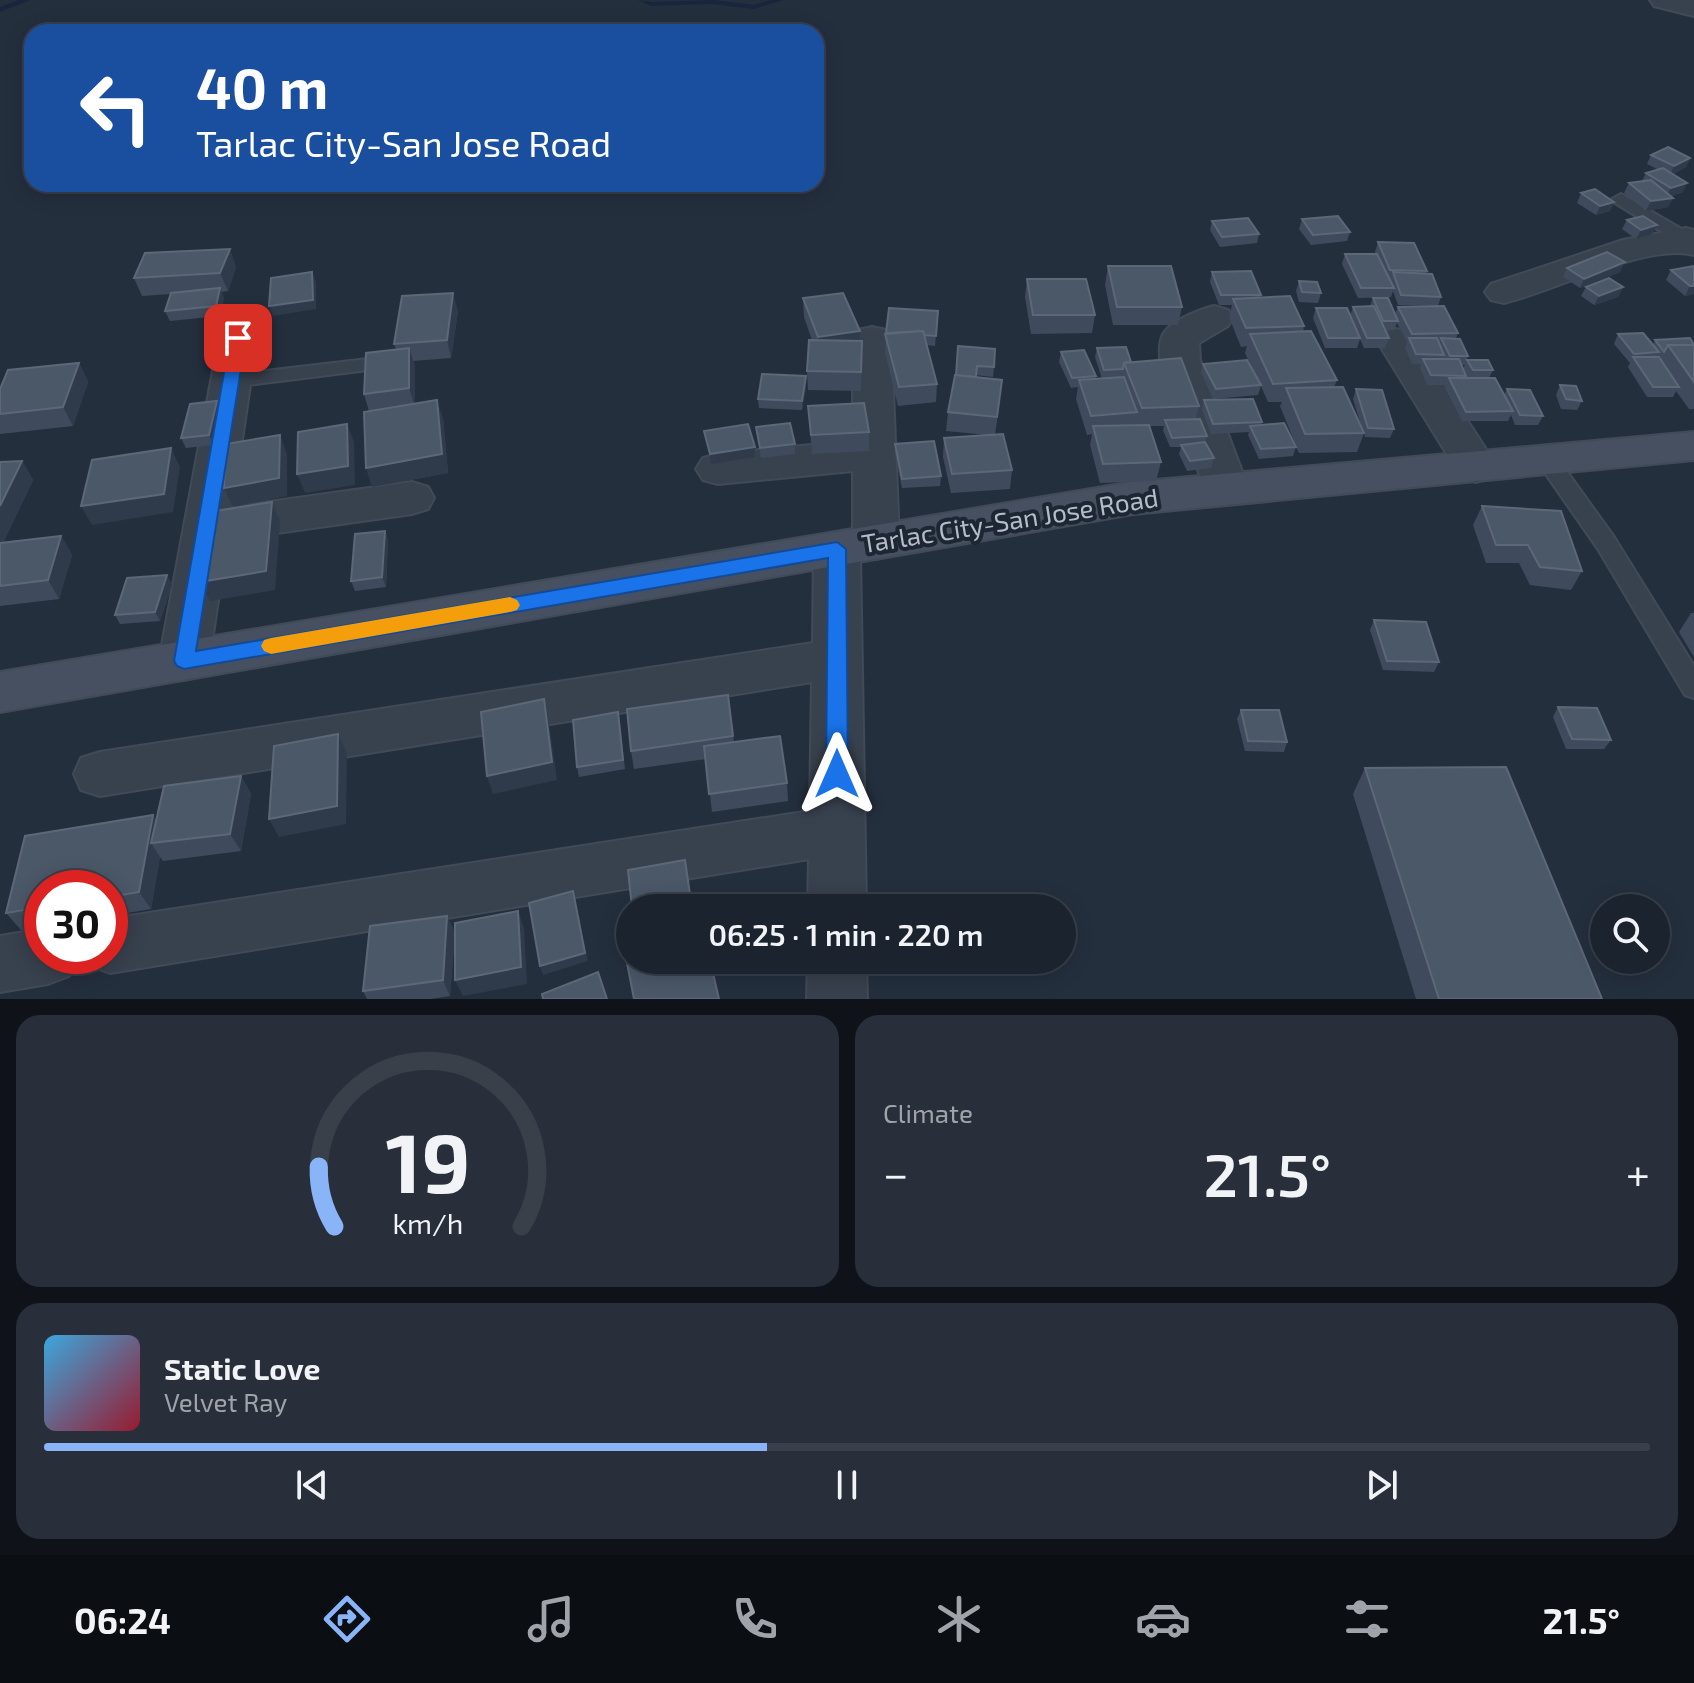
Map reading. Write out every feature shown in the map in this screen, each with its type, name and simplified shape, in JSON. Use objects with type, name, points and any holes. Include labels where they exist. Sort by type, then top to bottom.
[{"type":"main road","name":"Tarlac City-San Jose Road","points":[[0,692],[1133,498],[1694,446]]},
{"type":"street","points":[[1664,0],[1694,8]]},
{"type":"street","points":[[1504,292],[1636,248],[1690,242]]},
{"type":"street","points":[[1214,318],[1180,338],[1180,360],[1227,490]]},
{"type":"street","points":[[184,661],[238,338]]},
{"type":"street","points":[[837,894],[837,659],[873,454],[872,339]]},
{"type":"street","points":[[1396,341],[1476,467]]},
{"type":"street","points":[[718,469],[873,454]]},
{"type":"street","points":[[207,527],[412,498]]},
{"type":"street","points":[[100,774],[837,659]]},
{"type":"street","points":[[128,943],[837,831]]},
{"type":"street","points":[[0,964],[24,960]]},
{"type":"street","points":[[837,974],[837,999]]},
{"type":"lane","points":[[1621,199],[1690,242]]},
{"type":"lane","points":[[231,381],[385,363]]},
{"type":"lane","points":[[1547,460],[1580,501],[1622,564],[1694,688]]},
{"type":"building","points":[[1668,147],[1690,158],[1674,166],[1651,155]]},
{"type":"building","points":[[1663,168],[1687,183],[1671,188],[1646,173]]},
{"type":"building","points":[[1651,180],[1673,198],[1651,201],[1629,183]]},
{"type":"building","points":[[1595,189],[1614,202],[1600,206],[1581,193]]},
{"type":"building","points":[[1338,216],[1350,232],[1313,235],[1302,219]]},
{"type":"building","points":[[1643,216],[1657,225],[1641,230],[1627,220]]},
{"type":"building","points":[[1248,218],[1259,234],[1222,237],[1212,221]]},
{"type":"building","points":[[1378,242],[1414,243],[1427,271],[1390,270]]},
{"type":"building","points":[[230,249],[220,273],[134,278],[145,253]]},
{"type":"building","points":[[1607,252],[1625,262],[1584,279],[1567,268]]},
{"type":"building","points":[[1345,254],[1377,254],[1394,288],[1361,288]]},
{"type":"building","points":[[1108,266],[1171,266],[1182,307],[1117,307]]},
{"type":"building","points":[[1694,266],[1694,286],[1671,270]]},
{"type":"building","points":[[1251,271],[1261,295],[1221,295],[1212,272]]},
{"type":"building","points":[[312,272],[313,300],[269,306],[271,278]]},
{"type":"building","points":[[1393,272],[1432,274],[1441,297],[1401,295]]},
{"type":"building","points":[[1609,278],[1623,287],[1599,296],[1586,287]]},
{"type":"building","points":[[1027,279],[1086,279],[1095,315],[1033,315]]},
{"type":"building","points":[[1299,281],[1317,282],[1321,293],[1302,292]]},
{"type":"building","points":[[220,288],[216,306],[165,311],[171,293]]},
{"type":"building","points":[[453,293],[447,340],[394,344],[402,296]]},
{"type":"building","points":[[843,293],[860,331],[818,337],[803,298]]},
{"type":"building","points":[[1290,296],[1304,326],[1246,328],[1233,299]]},
{"type":"building","points":[[1373,298],[1388,298],[1398,321],[1383,321]]},
{"type":"building","points":[[1374,306],[1389,338],[1367,338],[1353,307]]},
{"type":"building","points":[[1444,306],[1458,333],[1412,334],[1398,307]]},
{"type":"building","points":[[889,308],[938,311],[936,336],[924,335],[923,331],[886,333]]},
{"type":"building","points":[[1316,308],[1347,308],[1360,338],[1328,338]]},
{"type":"building","points":[[923,331],[937,384],[899,387],[885,334]]},
{"type":"building","points":[[1311,331],[1337,380],[1273,384],[1250,334]]},
{"type":"building","points":[[1643,333],[1659,352],[1634,354],[1618,334]]},
{"type":"building","points":[[1409,338],[1437,338],[1444,355],[1416,354]]},
{"type":"building","points":[[1441,338],[1460,339],[1468,356],[1450,356]]},
{"type":"building","points":[[1690,338],[1694,345],[1668,345],[1664,352],[1655,340]]},
{"type":"building","points":[[809,340],[862,341],[861,372],[807,371]]},
{"type":"building","points":[[1668,345],[1694,345],[1694,382]]},
{"type":"building","points":[[958,346],[995,349],[994,367],[977,366],[976,377],[956,375]]},
{"type":"building","points":[[1126,347],[1131,362],[1124,363],[1123,369],[1104,370],[1097,348]]},
{"type":"building","points":[[409,348],[409,388],[364,394],[366,353]]},
{"type":"building","points":[[1084,350],[1096,376],[1072,378],[1061,352]]},
{"type":"building","points":[[1633,357],[1659,357],[1679,387],[1653,387]]},
{"type":"building","points":[[1181,358],[1199,406],[1142,408],[1124,363]]},
{"type":"building","points":[[1423,359],[1459,359],[1466,376],[1431,375]]},
{"type":"building","points":[[1247,360],[1261,385],[1216,389],[1203,364]]},
{"type":"building","points":[[1467,360],[1488,360],[1493,370],[1473,370]]},
{"type":"building","points":[[79,363],[63,407],[0,414],[0,389],[8,370]]},
{"type":"building","points":[[762,374],[806,376],[802,401],[758,399]]},
{"type":"building","points":[[955,375],[1002,380],[997,417],[948,412]]},
{"type":"building","points":[[1124,377],[1137,412],[1091,416],[1079,380]]},
{"type":"building","points":[[1449,378],[1495,378],[1513,411],[1466,412]]},
{"type":"building","points":[[1560,385],[1576,386],[1582,401],[1566,399]]},
{"type":"building","points":[[1343,387],[1364,433],[1305,434],[1286,388]]},
{"type":"building","points":[[1356,389],[1382,390],[1394,429],[1368,428]]},
{"type":"building","points":[[1507,389],[1530,390],[1543,416],[1520,415]]},
{"type":"building","points":[[1253,399],[1262,422],[1213,424],[1204,400]]},
{"type":"building","points":[[437,400],[442,454],[366,468],[364,412]]},
{"type":"building","points":[[217,401],[209,435],[181,438],[190,404]]},
{"type":"building","points":[[864,403],[869,432],[811,435],[808,406]]},
{"type":"building","points":[[1200,419],[1207,436],[1172,438],[1165,420]]},
{"type":"building","points":[[790,423],[795,444],[760,448],[756,427]]},
{"type":"building","points":[[1284,423],[1296,447],[1261,449],[1250,426]]},
{"type":"building","points":[[347,424],[348,466],[297,474],[298,432]]},
{"type":"building","points":[[748,424],[755,447],[710,454],[704,431]]},
{"type":"building","points":[[1149,425],[1161,462],[1103,464],[1093,426]]},
{"type":"building","points":[[1003,434],[1012,470],[952,474],[944,438]]},
{"type":"building","points":[[280,435],[279,478],[224,488],[226,444]]},
{"type":"building","points":[[934,441],[941,476],[902,479],[895,444]]},
{"type":"building","points":[[1205,442],[1214,458],[1190,461],[1181,445]]},
{"type":"building","points":[[171,448],[164,494],[81,506],[92,460]]},
{"type":"building","points":[[22,461],[0,506],[0,462]]},
{"type":"building","points":[[272,502],[266,571],[200,582],[209,512]]},
{"type":"building","points":[[1482,506],[1561,511],[1582,571],[1540,567],[1528,545],[1496,545]]},
{"type":"building","points":[[385,531],[382,577],[351,581],[355,534]]},
{"type":"building","points":[[61,536],[48,580],[0,586],[0,543]]},
{"type":"building","points":[[167,575],[155,612],[115,615],[127,578]]},
{"type":"building","points":[[1374,620],[1426,622],[1439,662],[1387,661]]},
{"type":"building","points":[[728,695],[733,736],[631,751],[627,709]]},
{"type":"building","points":[[544,699],[552,762],[487,776],[481,712]]},
{"type":"building","points":[[1558,707],[1597,708],[1611,740],[1572,739]]},
{"type":"building","points":[[1241,710],[1279,710],[1287,742],[1248,741]]},
{"type":"building","points":[[618,712],[623,760],[577,767],[573,720]]},
{"type":"building","points":[[338,734],[337,806],[269,819],[274,746]]},
{"type":"building","points":[[780,736],[787,783],[709,794],[704,746]]},
{"type":"building","points":[[1506,767],[1602,999],[1439,999],[1365,768]]},
{"type":"building","points":[[241,776],[230,834],[151,843],[164,786]]},
{"type":"building","points":[[153,815],[139,892],[128,894],[128,870],[24,870],[24,910],[6,913],[25,836]]},
{"type":"building","points":[[685,860],[690,894],[631,894],[628,870]]},
{"type":"building","points":[[573,891],[585,953],[540,966],[529,903]]},
{"type":"building","points":[[518,911],[521,967],[455,980],[455,923]]},
{"type":"building","points":[[447,916],[443,980],[363,991],[370,926]]},
{"type":"building","points":[[598,972],[607,999],[543,999],[542,994]]},
{"type":"building","points":[[629,974],[713,974],[719,999],[634,999]]},
{"type":"waterway","points":[[0,10],[26,0]]},
{"type":"waterway","points":[[642,0],[651,4],[711,2],[754,7],[779,0]]},
{"type":"slow traffic","points":[[271,646],[510,605]]},
{"type":"route","points":[[238,338],[184,661],[837,549],[837,774]]}]
